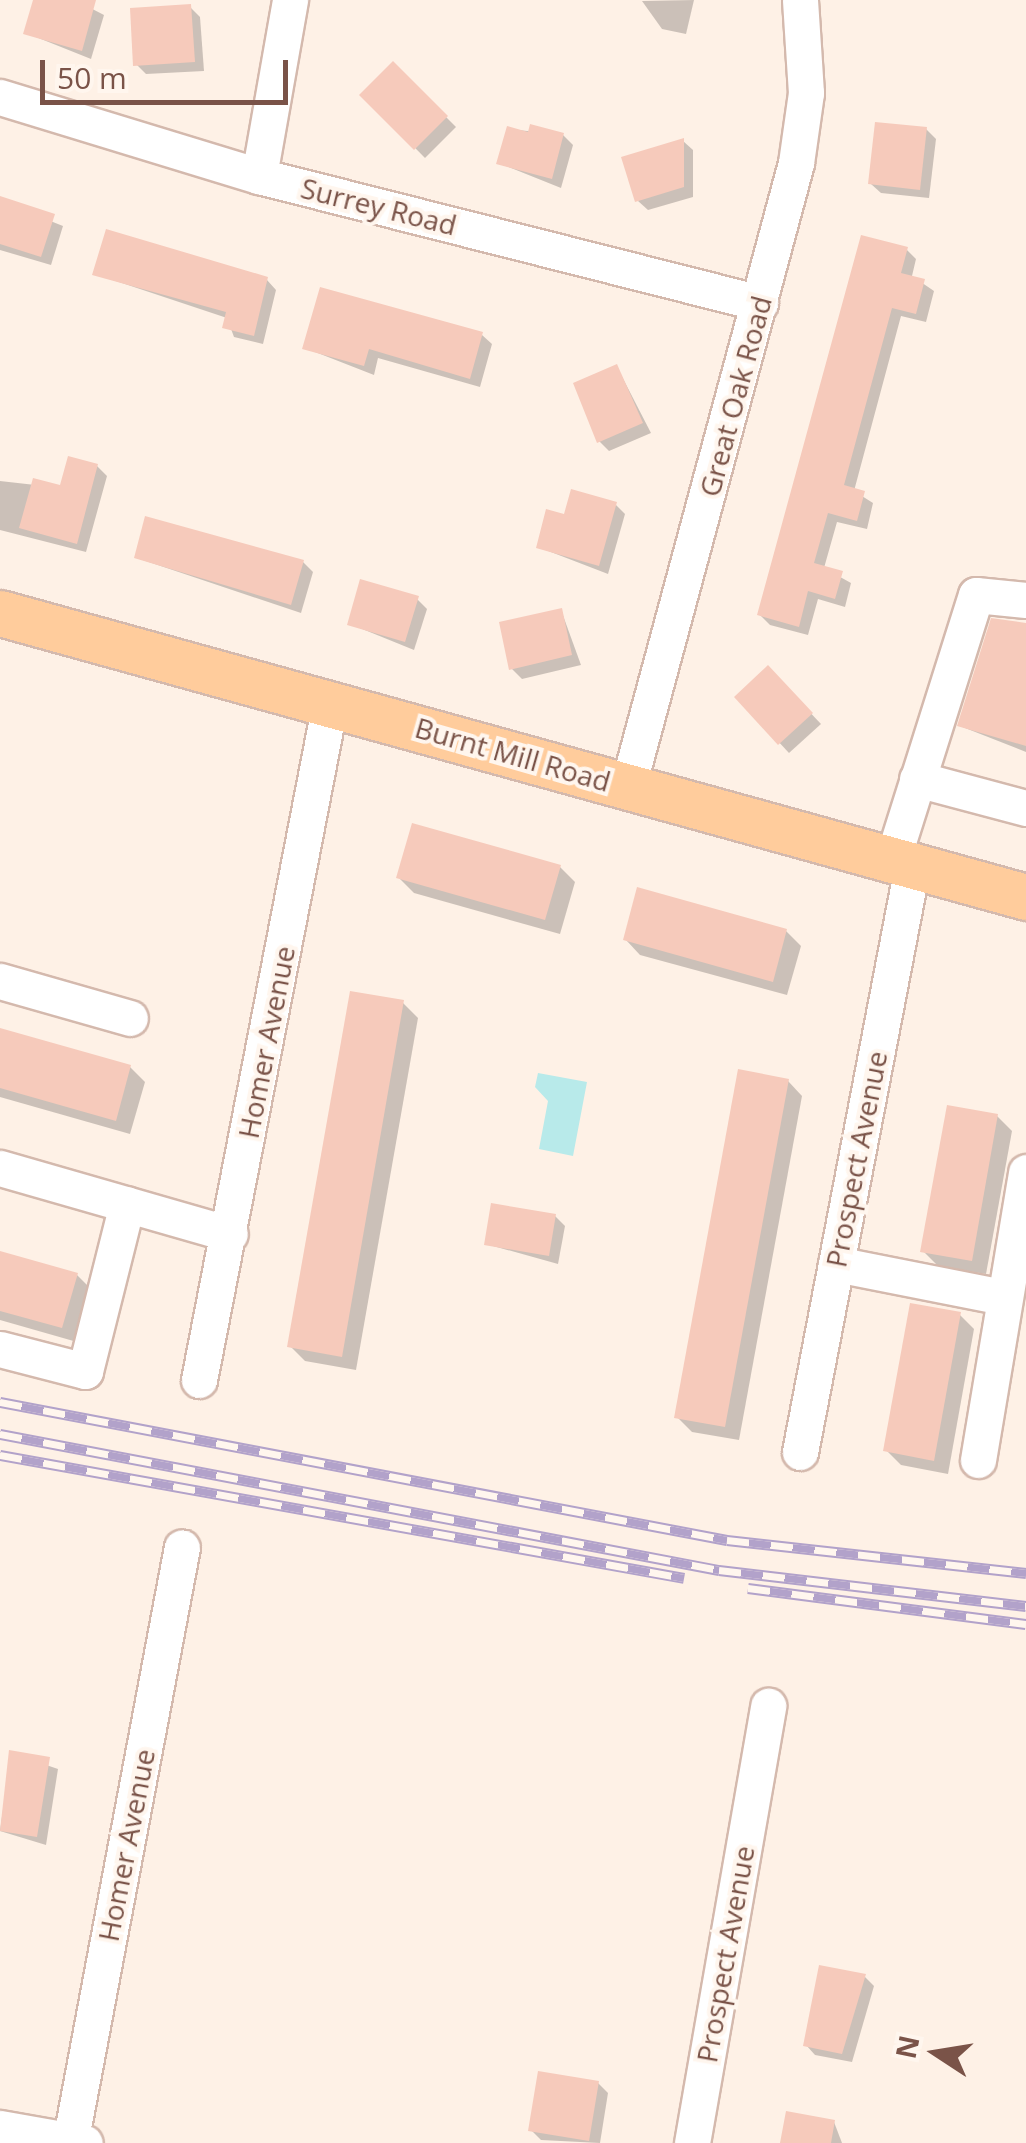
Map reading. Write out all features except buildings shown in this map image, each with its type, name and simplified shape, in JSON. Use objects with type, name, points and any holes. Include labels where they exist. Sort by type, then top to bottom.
[{"type":"main road","name":"Burnt Mill Road","points":[[0,613],[1026,896]]},
{"type":"street","points":[[258,176],[290,0]]},
{"type":"street","name":"Great Oak Road","points":[[628,786],[760,303],[806,94],[800,0]]},
{"type":"street","name":"Surrey Road","points":[[0,97],[258,176],[760,303]]},
{"type":"street","name":"Prospect Avenue","points":[[800,1452],[836,1264],[917,779],[976,594],[1026,600]]},
{"type":"street","name":"Homer Avenue","points":[[199,1380],[330,702]]},
{"type":"street","points":[[917,779],[1026,808]]},
{"type":"street","points":[[0,981],[130,1018]]},
{"type":"street","points":[[0,1168],[230,1234]]},
{"type":"street","points":[[978,1460],[1026,1172]]},
{"type":"street","points":[[0,1350],[85,1371],[127,1204]]},
{"type":"street","points":[[836,1264],[1003,1297]]},
{"type":"street","name":"Homer Avenue","points":[[75,2142],[182,1548]]},
{"type":"street","name":"Prospect Avenue","points":[[692,2143],[768,1706]]},
{"type":"street","points":[[0,2128],[75,2142]]},
{"type":"water","points":[[538,1073],[587,1082],[573,1156],[539,1149],[548,1101],[535,1087]]},
{"type":"railway","points":[[0,1402],[727,1540],[1026,1573]]},
{"type":"railway","points":[[0,1434],[719,1570],[1026,1606]]},
{"type":"railway","points":[[0,1455],[684,1578]]},
{"type":"railway","points":[[748,1588],[1026,1624]]}]
